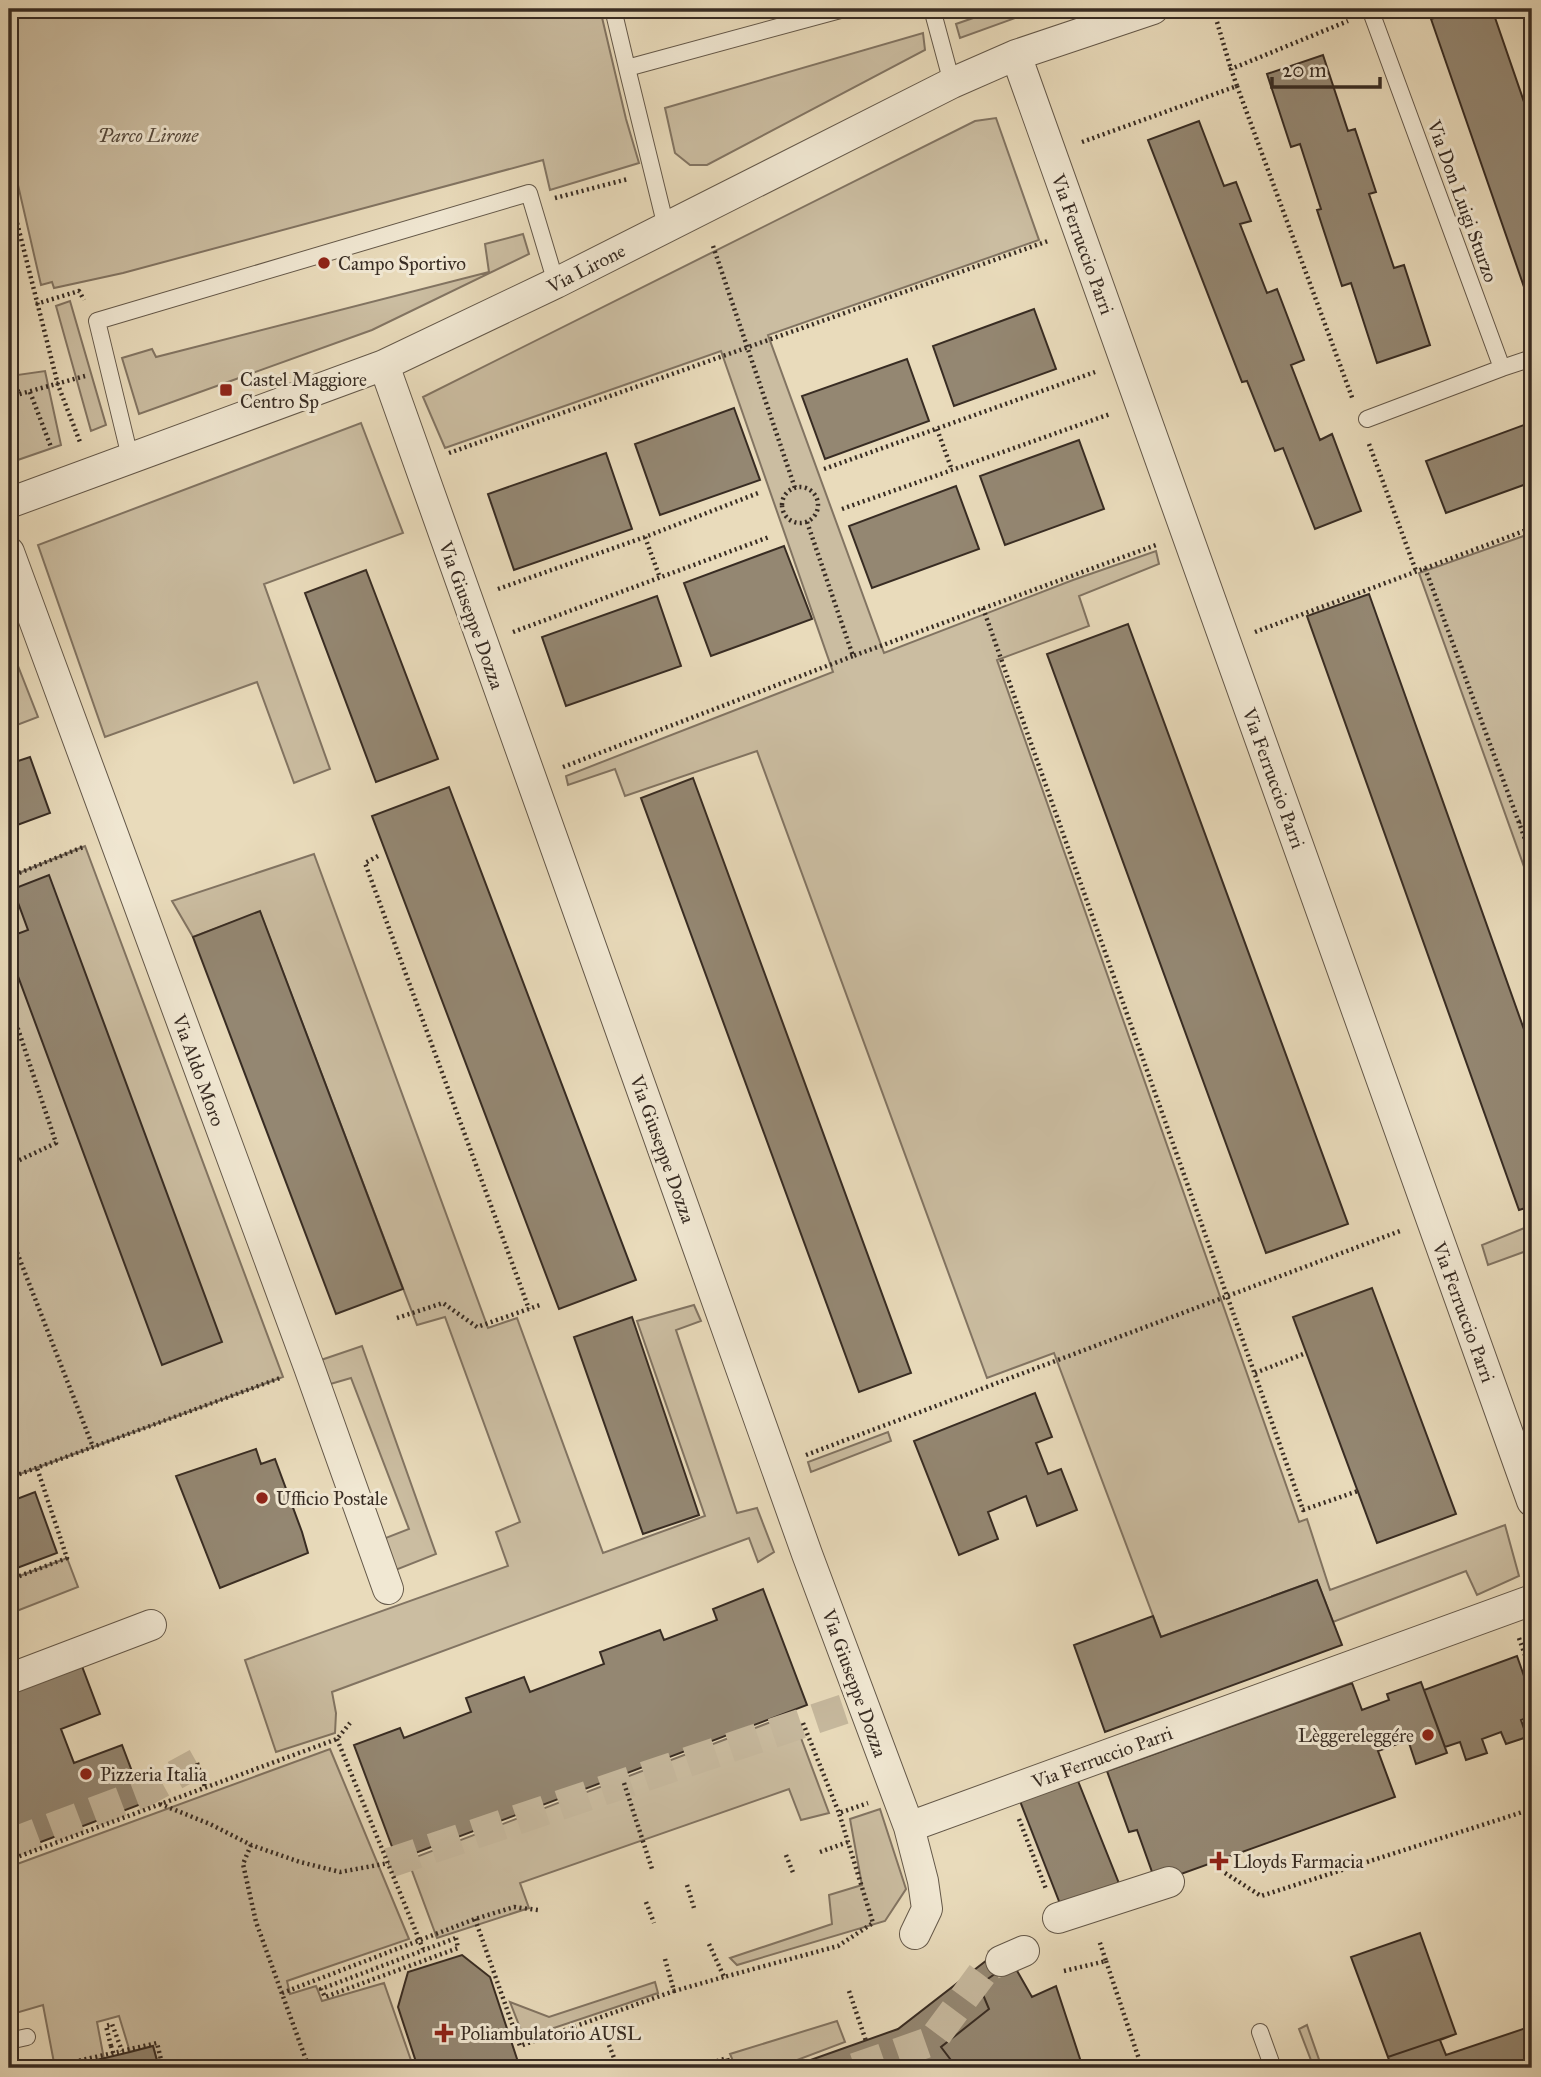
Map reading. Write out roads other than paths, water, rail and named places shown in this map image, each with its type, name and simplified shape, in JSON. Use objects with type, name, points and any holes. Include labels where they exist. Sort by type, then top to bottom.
[{"type":"street","name":"Via Lirone","points":[[9,503],[384,365],[556,283],[952,83],[1016,55],[1153,9]]},
{"type":"street","name":"Via Ferruccio Parri","points":[[1016,55],[1532,1502]]},
{"type":"street","name":"Via Giuseppe Dozza","points":[[384,365],[807,1554],[909,1827],[927,1909],[915,1934]]},
{"type":"street","name":"Via Aldo Moro","points":[[9,552],[388,1589]]},
{"type":"street","name":"Via Ferruccio Parri","points":[[909,1827],[1532,1600]]},
{"type":"street","points":[[9,1679],[151,1625]]},
{"type":"street","points":[[1058,1918],[1170,1882]]},
{"type":"lane","points":[[613,9],[666,227]]},
{"type":"lane","points":[[627,68],[844,9]]},
{"type":"lane","points":[[932,9],[952,83]]},
{"type":"lane","name":"Via Don Luigi Sturzo","points":[[1370,9],[1502,368]]},
{"type":"lane","points":[[130,457],[97,321],[529,193],[556,283]]},
{"type":"lane","points":[[1367,419],[1532,358]]},
{"type":"lane","points":[[1260,2032],[1273,2068]]},
{"type":"lane","points":[[9,2041],[27,2037]]},
{"type":"tunnel","points":[[389,1863],[862,1703]]},
{"type":"tunnel","points":[[9,1844],[141,1794],[197,1763]]},
{"type":"tunnel","points":[[855,2068],[932,2041],[987,1967],[1001,1961]]},
{"type":"place","name":"Campo Sportivo","points":[[324,263]]},
{"type":"place","name":"Castel Maggiore Centro Sp","points":[[226,390]]},
{"type":"place","name":"Ufficio Postale","points":[[262,1498]]},
{"type":"place","name":"Lèggereleggére","points":[[1428,1735]]},
{"type":"place","name":"Pizzeria Italia","points":[[86,1774]]},
{"type":"place","name":"Lloyds Farmacia","points":[[1219,1861]]},
{"type":"place","name":"Poliambulatorio AUSL","points":[[444,2033]]},
{"type":"park label","name":"Parco Lirone","points":[[148,135]]}]
